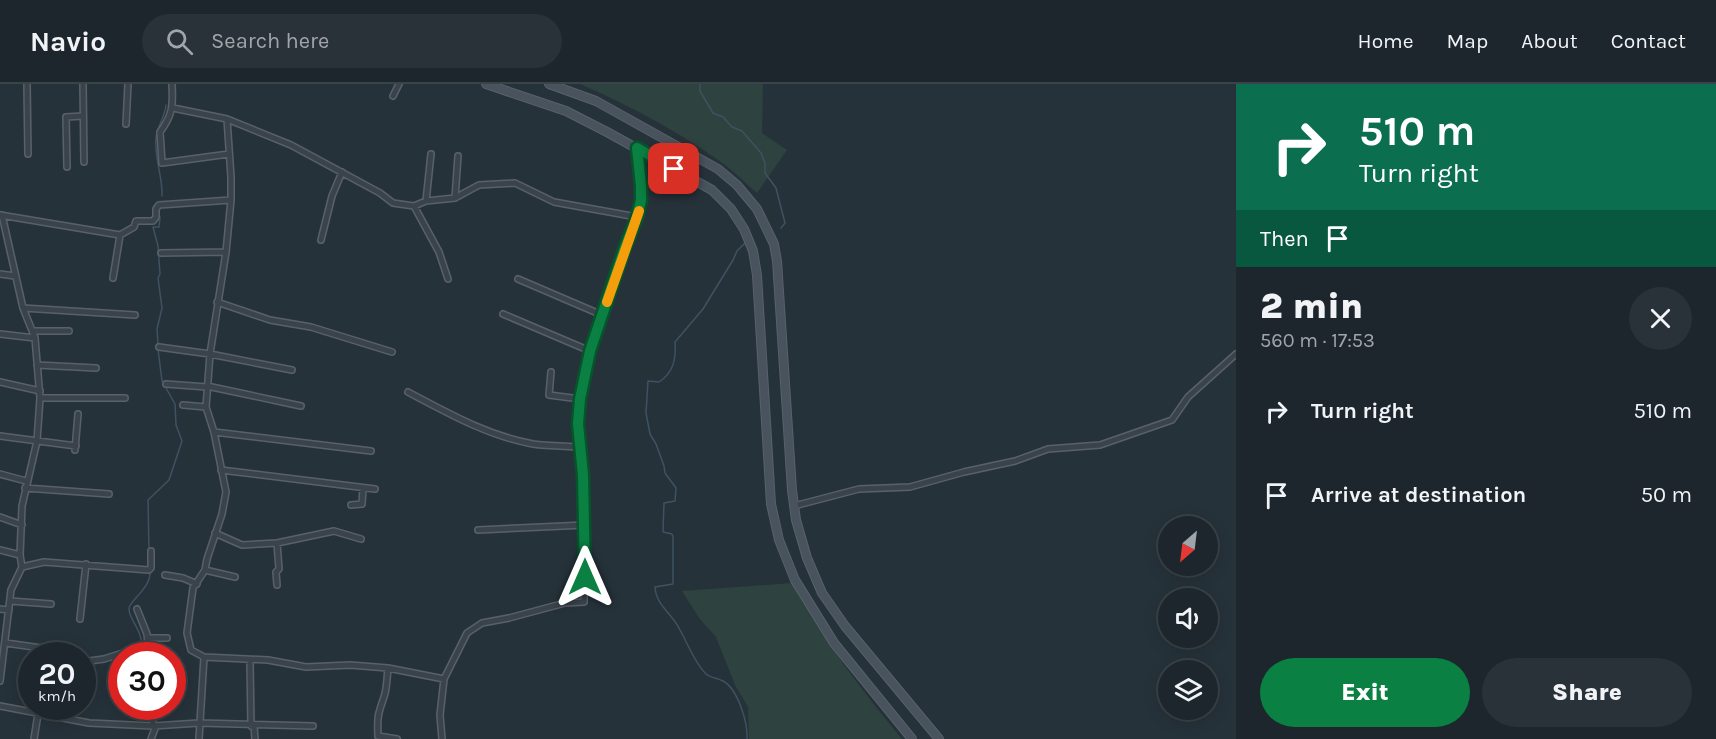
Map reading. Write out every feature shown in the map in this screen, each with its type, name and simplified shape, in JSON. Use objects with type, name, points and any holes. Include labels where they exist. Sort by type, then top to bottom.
[{"type":"street","points":[[27,84],[28,154]]},
{"type":"street","points":[[83,84],[84,162]]},
{"type":"street","points":[[126,124],[128,84]]},
{"type":"street","points":[[172,84],[173,108],[160,132],[162,163],[229,154]]},
{"type":"street","points":[[393,96],[399,84]]},
{"type":"street","points":[[486,84],[566,111],[712,190],[731,209],[744,229],[753,251],[757,275],[771,504],[779,540],[795,580],[834,643],[912,739]]},
{"type":"street","points":[[549,84],[596,102],[718,169],[737,185],[757,209],[774,244],[777,261],[794,506],[807,558],[822,593],[845,626],[939,739]]},
{"type":"street","points":[[173,108],[227,119],[291,145],[380,193],[393,203],[414,206],[426,201],[455,198],[479,185],[515,183],[554,202],[637,217]]},
{"type":"street","points":[[67,167],[66,117],[83,116]]},
{"type":"street","points":[[227,119],[231,200],[226,252],[210,354],[206,407],[214,432],[226,492],[222,514],[205,570],[194,588],[187,633],[191,650],[204,657],[250,661],[268,660],[306,668],[350,665],[388,668],[444,680]]},
{"type":"street","points":[[442,739],[440,715],[444,680],[467,633],[482,623],[565,603],[584,602],[585,525],[578,424],[580,399],[590,351],[641,200],[637,148]]},
{"type":"street","points":[[426,201],[431,154]]},
{"type":"street","points":[[455,198],[458,156]]},
{"type":"street","points":[[321,240],[332,196],[342,172]]},
{"type":"street","points":[[0,681],[11,590],[22,567],[20,555],[25,488],[36,441],[40,398],[34,334],[23,308],[1,215],[120,235],[134,228],[136,221],[153,221],[159,205],[231,200]]},
{"type":"street","points":[[414,206],[439,252],[448,279]]},
{"type":"street","points":[[113,278],[120,235]]},
{"type":"street","points":[[161,252],[226,252]]},
{"type":"street","points":[[0,274],[15,276]]},
{"type":"street","points":[[518,279],[602,315]]},
{"type":"street","points":[[217,302],[270,320],[311,327],[392,352]]},
{"type":"street","points":[[23,308],[135,315]]},
{"type":"street","points":[[503,314],[590,351]]},
{"type":"street","points":[[0,334],[69,331]]},
{"type":"street","points":[[159,347],[292,370]]},
{"type":"street","points":[[794,506],[859,489],[910,487],[1015,461],[1048,449],[1100,445],[1172,420],[1188,398],[1236,354]]},
{"type":"street","points":[[37,365],[96,368]]},
{"type":"street","points":[[551,372],[549,395],[580,399]]},
{"type":"street","points":[[0,382],[40,391]]},
{"type":"street","points":[[166,384],[207,386],[301,406]]},
{"type":"street","points":[[408,392],[452,416],[520,441],[580,447]]},
{"type":"street","points":[[40,398],[125,398]]},
{"type":"street","points":[[183,405],[206,407]]},
{"type":"street","points":[[0,436],[76,448],[78,414]]},
{"type":"street","points":[[214,432],[370,451]]},
{"type":"street","points":[[221,470],[375,489]]},
{"type":"street","points":[[0,474],[26,481]]},
{"type":"street","points":[[25,488],[109,494]]},
{"type":"street","points":[[351,505],[362,504],[363,488]]},
{"type":"street","points":[[0,517],[22,525]]},
{"type":"street","points":[[478,530],[585,525]]},
{"type":"street","points":[[215,533],[240,545],[277,543],[336,531],[361,539]]},
{"type":"street","points":[[277,543],[279,569],[276,572],[277,585]]},
{"type":"street","points":[[0,550],[20,555]]},
{"type":"street","points":[[22,567],[44,562],[149,570],[152,568],[151,551]]},
{"type":"street","points":[[80,619],[86,564]]},
{"type":"street","points":[[205,570],[235,577]]},
{"type":"street","points":[[165,575],[183,578],[197,584]]},
{"type":"street","points":[[10,601],[51,604]]},
{"type":"street","points":[[0,609],[9,610]]},
{"type":"street","points":[[137,609],[148,642],[167,638]]},
{"type":"street","points":[[6,643],[18,645]]},
{"type":"street","points":[[199,739],[204,657]]},
{"type":"street","points":[[250,661],[255,739]]},
{"type":"street","points":[[388,668],[384,697],[379,706],[376,737],[397,739]]},
{"type":"street","points":[[0,706],[18,710]]},
{"type":"street","points":[[34,739],[37,720]]},
{"type":"street","points":[[72,720],[155,726],[199,723],[313,726]]},
{"type":"street","points":[[151,739],[155,726],[154,720]]},
{"type":"green space","points":[[580,84],[763,84],[762,133],[787,150],[757,193],[733,171],[686,139],[633,109]]},
{"type":"green space","points":[[792,583],[843,664],[902,739],[749,739],[748,707],[735,685],[716,637],[699,618],[682,591]]},
{"type":"waterway","points":[[700,84],[700,91],[713,113],[723,117],[732,127],[742,131],[761,153],[765,163],[765,173],[776,188],[785,223],[781,228]]},
{"type":"waterway","points":[[162,196],[156,138],[166,105]]},
{"type":"waterway","points":[[158,344],[157,329],[162,308],[158,278],[160,274],[158,246],[153,227],[159,227],[160,217]]},
{"type":"waterway","points":[[745,243],[737,251],[703,309],[675,342],[674,359],[668,374],[659,382],[648,381],[646,413],[650,434],[656,444],[665,473],[676,488],[675,501],[664,503],[663,532],[672,534],[673,537],[673,584],[655,587],[656,594],[677,624],[702,669],[708,675],[723,681],[733,691],[744,716],[747,739]]},
{"type":"waterway","points":[[149,550],[148,500],[169,480],[182,441],[176,425],[175,404],[162,381],[158,349]]},
{"type":"waterway","points":[[141,640],[129,609],[147,584],[150,573]]},
{"type":"slow traffic","points":[[607,302],[639,211]]},
{"type":"route","points":[[585,577],[583,475],[578,424],[587,362],[641,200],[637,148],[674,169]]}]
